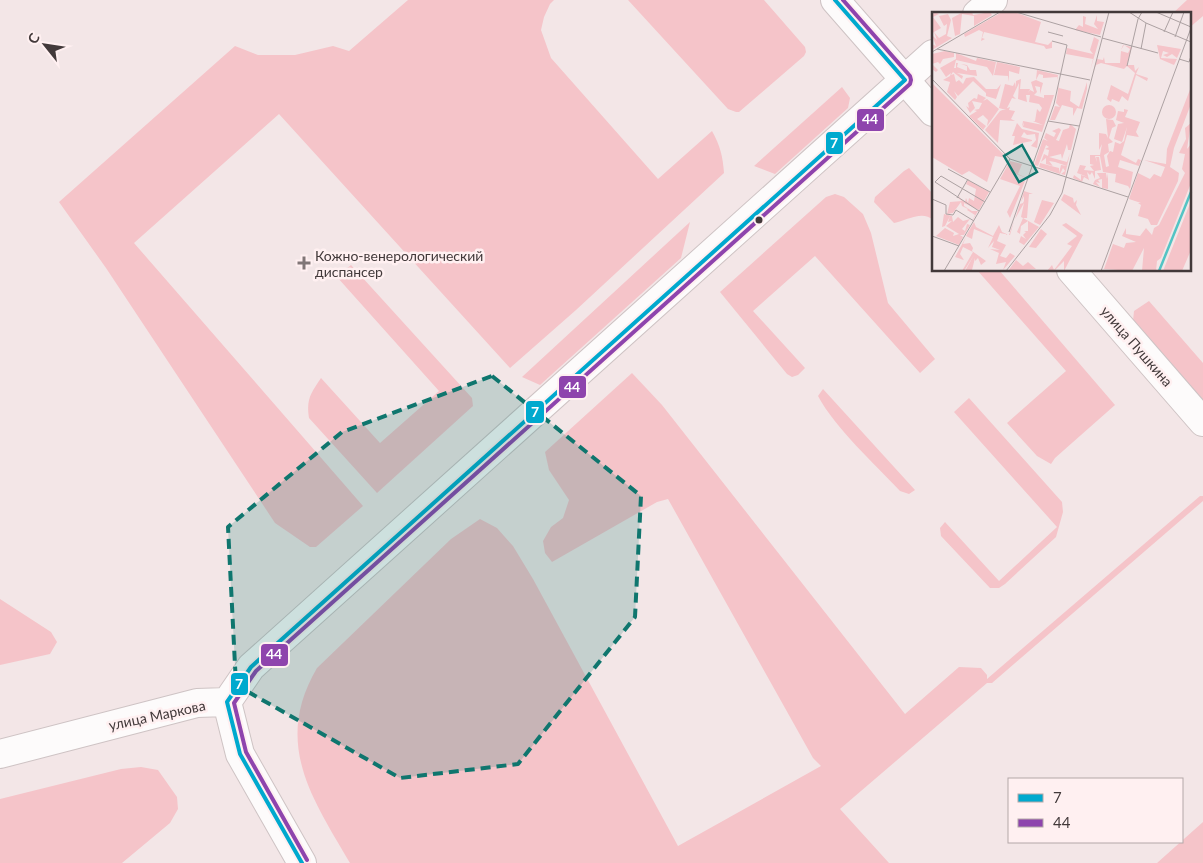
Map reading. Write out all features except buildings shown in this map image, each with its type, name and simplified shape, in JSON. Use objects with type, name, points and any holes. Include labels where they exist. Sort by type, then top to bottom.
[{"type":"street","points":[[835,0],[932,111]]},
{"type":"street","points":[[980,12],[993,0]]},
{"type":"street","points":[[302,863],[240,754],[227,702],[251,667],[932,55]]},
{"type":"street","name":"улица Пушкина","points":[[1071,271],[1203,422]]},
{"type":"street","name":"улица Маркова","points":[[0,754],[197,703],[227,702]]},
{"type":"highlighted area","points":[[492,376],[641,496],[635,617],[518,764],[400,778],[236,685],[228,527],[342,432]]},
{"type":"shaded area","points":[[408,0],[554,0],[544,17],[541,30],[551,58],[658,179],[712,131],[721,151],[724,173],[576,310],[510,368],[279,114],[134,243],[363,506],[316,547],[310,547],[275,523],[106,268],[59,202],[235,46],[258,55],[295,55],[333,46],[349,51]]},
{"type":"shaded area","points":[[628,0],[764,0],[805,47],[806,52],[804,56],[739,112],[736,112],[728,109]]},
{"type":"shaded area","points":[[1187,0],[1203,0],[1203,16],[1190,27],[1190,12],[1174,12]]},
{"type":"shaded area","points":[[842,87],[850,98],[848,108],[775,174],[754,166]]},
{"type":"shaded area","points":[[909,168],[932,193],[932,219],[919,216],[894,223],[874,202],[875,197]]},
{"type":"shaded area","points":[[835,194],[844,197],[863,214],[871,233],[888,303],[935,359],[920,373],[815,256],[753,311],[805,368],[798,375],[792,377],[787,374],[720,292],[826,197]]},
{"type":"shaded area","points":[[690,222],[681,258],[540,385],[522,377]]},
{"type":"shaded area","points":[[351,265],[472,398],[473,406],[377,493],[309,418],[309,401],[314,388],[321,378],[380,443],[439,391],[337,277]]},
{"type":"shaded area","points":[[978,271],[1000,271],[1115,405],[1055,458],[1051,464],[1037,456],[1007,423],[1066,371]]},
{"type":"shaded area","points":[[1149,301],[1203,363],[1203,401],[1133,321],[1134,311]]},
{"type":"shaded area","points":[[632,373],[662,405],[905,714],[959,667],[981,668],[987,675],[987,679],[1200,496],[1203,496],[1203,501],[992,683],[987,683],[840,809],[889,863],[350,863],[311,793],[303,769],[298,746],[298,721],[304,695],[317,668],[451,539],[480,519],[497,528],[513,546],[533,579],[678,846],[821,766],[813,758],[668,499],[657,502],[552,562],[545,553],[543,541],[551,527],[563,518],[569,500],[549,470],[545,452]]},
{"type":"shaded area","points":[[823,389],[915,490],[909,494],[900,491],[834,421],[818,396]]},
{"type":"shaded area","points":[[969,398],[1062,502],[1063,512],[1056,537],[999,588],[990,588],[941,536],[940,528],[945,522],[999,581],[1057,527],[954,412]]},
{"type":"shaded area","points":[[0,599],[51,632],[57,642],[50,654],[0,665]]},
{"type":"shaded area","points":[[141,767],[158,770],[177,797],[178,809],[170,823],[122,863],[0,863],[0,799],[121,769]]},
{"type":"shaded area","points":[[1203,822],[1203,863],[1157,863],[1179,843],[1183,843],[1183,840]]},
{"type":"transit line","name":"7","points":[[302,863],[240,754],[227,702],[251,667],[905,80],[835,0]]},
{"type":"transit line","name":"44","points":[[307,860],[246,752],[234,703],[256,671],[910,84],[910,76],[843,0]]},
{"type":"place","name":"Кожно-венерологический диспансер","points":[[304,263]]}]
